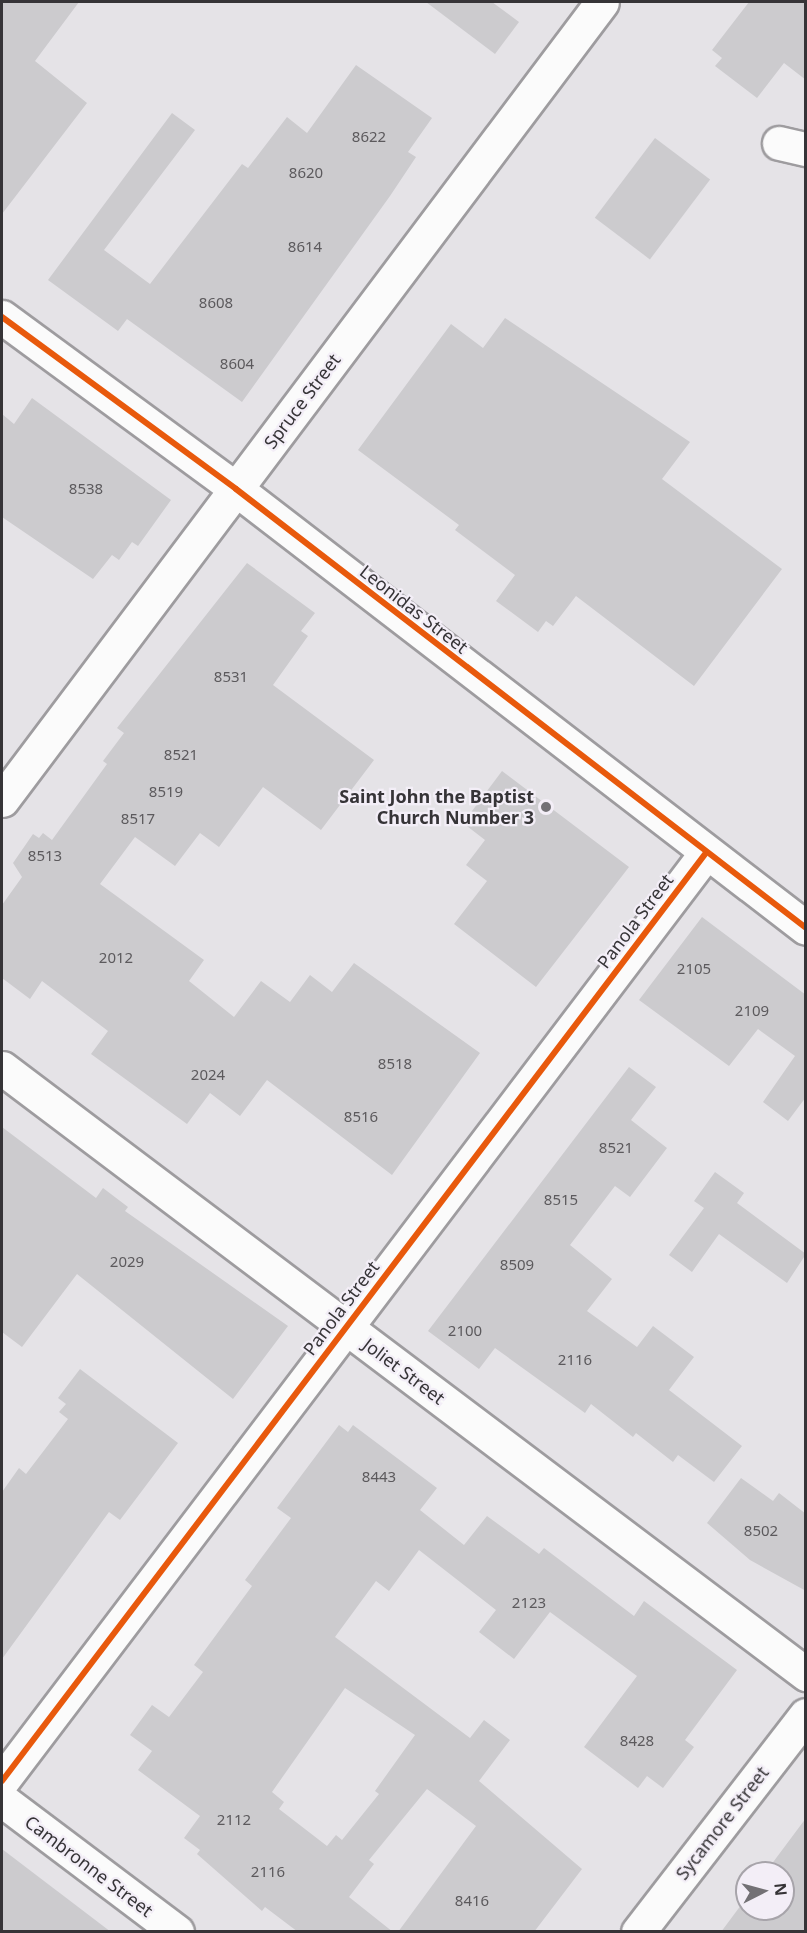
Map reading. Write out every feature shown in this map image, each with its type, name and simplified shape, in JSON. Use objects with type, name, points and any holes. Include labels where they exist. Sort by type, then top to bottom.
[{"type":"street","name":"Spruce Street","points":[[2,800],[236,489],[591,5]]},
{"type":"street","name":"Leonidas Street","points":[[2,317],[236,489],[705,854],[806,928]]},
{"type":"street","name":"Panola Street","points":[[2,1781],[705,854]]},
{"type":"street","name":"Joliet Street","points":[[2,1068],[806,1674]]},
{"type":"street","name":"Sycamore Street","points":[[638,1932],[806,1715]]},
{"type":"street","name":"Cambronne Street","points":[[2,1800],[177,1932]]},
{"type":"building","points":[[2,2],[79,2],[35,61],[87,103],[2,214]]},
{"type":"building","points":[[426,2],[492,2],[519,22],[495,54]]},
{"type":"building","points":[[749,2],[806,2],[806,80],[784,63],[757,98],[715,66],[722,58],[712,50]]},
{"type":"building","points":[[356,65],[432,118],[408,152],[416,157],[390,196],[242,402],[127,319],[118,331],[48,280],[172,113],[195,130],[104,250],[150,284],[242,164],[248,168],[287,117],[307,133]]},
{"type":"building","points":[[655,138],[710,180],[650,259],[595,218]]},
{"type":"building","points":[[505,318],[690,442],[662,479],[782,569],[694,686],[576,596],[553,626],[546,621],[538,632],[496,601],[515,575],[455,530],[459,525],[358,450],[451,324],[483,348]]},
{"type":"building","points":[[32,398],[171,500],[138,546],[132,542],[119,560],[112,555],[93,579],[2,517],[2,414],[14,424]]},
{"type":"building","points":[[247,563],[315,613],[301,631],[308,636],[273,685],[374,760],[321,830],[263,787],[219,847],[200,833],[175,866],[135,837],[100,884],[204,960],[189,981],[234,1017],[261,981],[290,1002],[310,975],[332,992],[354,963],[480,1053],[392,1175],[267,1080],[240,1116],[210,1093],[187,1124],[91,1054],[108,1031],[42,981],[30,999],[2,978],[2,905],[22,877],[13,863],[33,834],[39,838],[43,833],[52,840],[107,764],[103,761],[124,733],[117,728]]},
{"type":"building","points":[[502,771],[629,867],[536,987],[454,924],[487,881],[466,865],[485,840],[463,823]]},
{"type":"building","points":[[702,917],[806,995],[806,1097],[788,1121],[763,1102],[795,1056],[758,1029],[729,1066],[639,1000]]},
{"type":"building","points":[[629,1067],[656,1087],[631,1120],[667,1148],[630,1197],[615,1186],[570,1245],[612,1279],[587,1311],[637,1347],[653,1326],[694,1357],[669,1390],[742,1446],[714,1482],[678,1455],[673,1462],[636,1433],[633,1437],[591,1404],[585,1413],[495,1348],[479,1369],[428,1331]]},
{"type":"building","points":[[2,1127],[96,1198],[103,1188],[128,1207],[125,1211],[288,1326],[233,1399],[77,1274],[22,1347],[2,1332]]},
{"type":"building","points":[[715,1172],[744,1193],[737,1203],[806,1254],[787,1283],[719,1234],[692,1272],[669,1255],[704,1208],[694,1201]]},
{"type":"building","points":[[80,1369],[178,1443],[120,1520],[109,1512],[2,1659],[2,1492],[19,1468],[26,1474],[68,1419],[59,1412],[66,1404],[58,1398]]},
{"type":"building","points":[[339,1425],[348,1432],[353,1425],[437,1488],[420,1510],[464,1545],[487,1516],[539,1554],[544,1548],[634,1616],[644,1601],[737,1670],[685,1740],[694,1747],[663,1788],[647,1776],[638,1788],[584,1747],[637,1676],[550,1612],[514,1659],[479,1632],[496,1610],[419,1550],[389,1591],[376,1581],[335,1637],[470,1738],[484,1720],[510,1740],[479,1781],[582,1869],[534,1932],[398,1932],[476,1826],[427,1789],[369,1860],[374,1864],[349,1897],[393,1932],[298,1932],[265,1907],[262,1911],[197,1854],[200,1850],[184,1838],[200,1816],[138,1770],[152,1751],[130,1735],[152,1705],[169,1717],[203,1672],[194,1665],[252,1586],[245,1580],[291,1518],[277,1508]],"holes":[[[345,1688],[415,1735],[375,1791],[379,1794],[342,1840],[336,1835],[327,1846],[279,1809],[284,1802],[272,1792]]]},
{"type":"building","points":[[741,1478],[773,1501],[779,1493],[806,1514],[806,1591],[750,1560],[707,1523]]},
{"type":"building","points":[[806,1818],[806,1932],[721,1932],[735,1913],[735,1921],[795,1921],[795,1861],[774,1861]]},
{"type":"building","points":[[2,1849],[111,1932],[2,1932]]},
{"type":"cycle path","points":[[2,317],[236,489],[806,928]]},
{"type":"cycle path","points":[[2,1781],[705,854]]},
{"type":"place","name":"Saint John the Baptist Church Number 3","points":[[546,807]]}]
